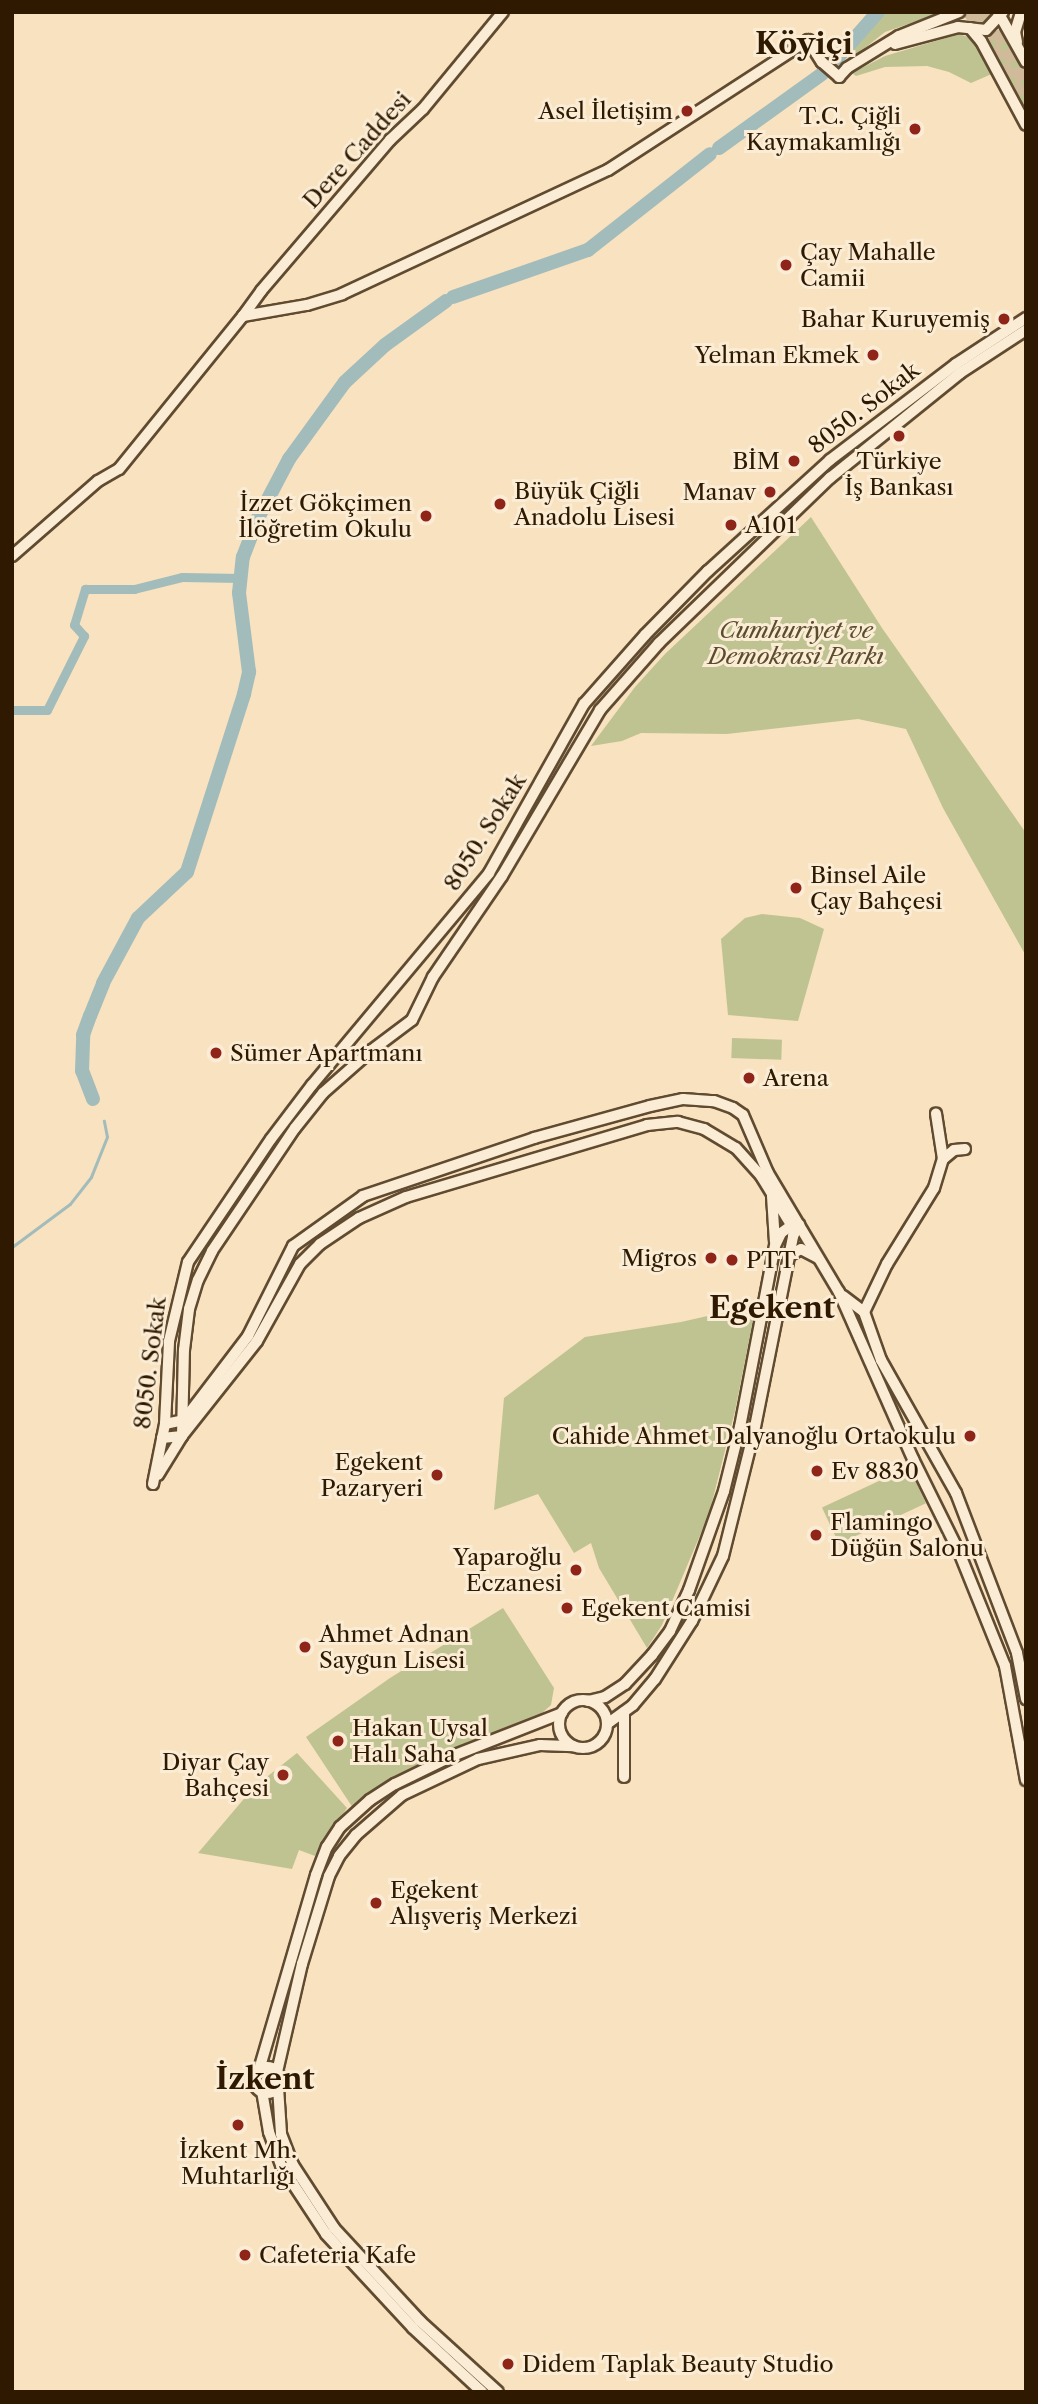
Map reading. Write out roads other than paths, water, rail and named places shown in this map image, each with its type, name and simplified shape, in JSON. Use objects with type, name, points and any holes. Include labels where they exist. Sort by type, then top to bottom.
[{"type":"street","name":"Dere Caddesi","points":[[12,556],[98,481],[119,469],[243,317],[255,298],[339,198],[390,140],[423,109],[503,12]]},
{"type":"street","points":[[243,317],[307,305],[342,294],[608,170],[808,40],[822,62],[837,76],[899,36],[961,12],[981,41],[1026,125]]},
{"type":"street","points":[[1018,48],[1015,32],[1021,12]]},
{"type":"street","points":[[876,51],[930,33],[958,27],[986,30],[1000,13],[1026,62]]},
{"type":"street","name":"8050. Sokak","points":[[1026,318],[956,364],[830,460],[708,571],[645,635],[584,704],[489,873],[312,1085],[271,1139],[188,1262],[169,1341],[165,1424],[153,1483],[182,1436],[184,1350],[190,1309],[198,1280],[212,1251],[295,1128],[323,1093],[372,1050],[412,1020],[433,977],[502,876],[600,710],[659,643],[830,478],[960,373],[1026,330]]},
{"type":"street","points":[[165,1424],[184,1420],[248,1336],[293,1246],[363,1196],[509,1146],[650,1106],[683,1099],[714,1101],[743,1115],[768,1174],[796,1226],[754,1432],[723,1556],[685,1632],[655,1679],[624,1712],[607,1724]]},
{"type":"street","points":[[864,1312],[887,1264],[934,1188],[943,1159],[936,1114]]},
{"type":"street","points":[[162,1438],[182,1436],[257,1341],[300,1264],[320,1244],[359,1218],[406,1197],[647,1125],[678,1122],[704,1129],[736,1149],[761,1176],[839,1292],[913,1459],[953,1540],[1005,1666],[1026,1780]]},
{"type":"street","points":[[943,1159],[954,1150],[965,1149]]},
{"type":"street","points":[[772,1193],[775,1246]]},
{"type":"street","points":[[482,2392],[326,2234],[282,2167],[269,2132],[262,2091],[254,2080],[327,1847],[340,1828],[370,1800],[395,1784],[450,1757],[562,1713],[573,1703],[605,1696],[625,1684],[670,1631],[689,1590],[724,1491],[775,1246],[781,1233],[796,1226]]},
{"type":"street","points":[[792,1254],[801,1249],[818,1258]]},
{"type":"street","points":[[839,1292],[864,1312],[881,1360],[956,1493],[1017,1653],[1026,1699]]},
{"type":"street","points":[[562,1713],[559,1728],[567,1742],[581,1748],[596,1744],[606,1731],[607,1724],[601,1709],[588,1701]]},
{"type":"street","points":[[624,1712],[624,1777]]},
{"type":"street","points":[[277,2072],[302,1964],[329,1876],[339,1856],[356,1835],[402,1795],[478,1759],[540,1745],[574,1746]]},
{"type":"street","points":[[395,1784],[402,1795]]},
{"type":"street","points":[[259,2070],[271,2067],[277,2072],[280,2080],[278,2087],[281,2134],[300,2177],[334,2228],[417,2325],[498,2392]]},
{"type":"street","points":[[262,2091],[269,2092],[278,2087]]},
{"type":"waterway","points":[[833,63],[878,12]]},
{"type":"waterway","points":[[719,148],[822,74]]},
{"type":"waterway","points":[[453,297],[588,250],[710,154]]},
{"type":"waterway","points":[[93,1099],[82,1071],[83,1035],[90,1016],[103,983],[138,918],[187,872],[244,694],[249,672],[239,593],[243,557],[258,518],[289,459],[345,382],[385,345],[446,301]]},
{"type":"waterway","points":[[12,710],[47,710],[84,636],[74,625],[85,589],[134,589],[182,577],[241,578]]},
{"type":"waterway","points":[[12,1247],[70,1204],[91,1177],[107,1137],[104,1121]]},
{"type":"tunnel","points":[[970,12],[1026,105]]},
{"type":"tunnel","points":[[987,12],[1026,86]]},
{"type":"place","name":"Asel İletişim","points":[[687,111]]},
{"type":"place","name":"T.C. Çiğli Kaymakamlığı","points":[[915,129]]},
{"type":"place","name":"Çay Mahalle Camii","points":[[786,265]]},
{"type":"place","name":"Bahar Kuruyemiş","points":[[1004,319]]},
{"type":"place","name":"Yelman Ekmek","points":[[873,355]]},
{"type":"place","name":"Türkiye İş Bankası","points":[[899,436]]},
{"type":"place","name":"BİM","points":[[794,461]]},
{"type":"place","name":"Manav","points":[[770,492]]},
{"type":"place","name":"Büyük Çiğli Anadolu Lisesi","points":[[500,504]]},
{"type":"place","name":"İzzet Gökçimen İlöğretim Okulu","points":[[426,516]]},
{"type":"place","name":"A101","points":[[731,525]]},
{"type":"place","name":"Binsel Aile Çay Bahçesi","points":[[796,888]]},
{"type":"place","name":"Sümer Apartmanı","points":[[216,1053]]},
{"type":"place","name":"Arena","points":[[749,1078]]},
{"type":"place","name":"Migros","points":[[711,1258]]},
{"type":"place","name":"PTT","points":[[732,1260]]},
{"type":"place","name":"Cahide Ahmet Dalyanoğlu Ortaokulu","points":[[970,1436]]},
{"type":"place","name":"Ev 8830","points":[[817,1471]]},
{"type":"place","name":"Egekent Pazaryeri","points":[[437,1475]]},
{"type":"place","name":"Flamingo Düğün Salonu","points":[[816,1535]]},
{"type":"place","name":"Yaparoğlu Eczanesi","points":[[576,1570]]},
{"type":"place","name":"Egekent Camisi","points":[[567,1608]]},
{"type":"place","name":"Ahmet Adnan Saygun Lisesi","points":[[305,1647]]},
{"type":"place","name":"Hakan Uysal Halı Saha","points":[[338,1741]]},
{"type":"place","name":"Diyar Çay Bahçesi","points":[[283,1775]]},
{"type":"place","name":"Egekent Alışveriş Merkezi","points":[[376,1903]]},
{"type":"place","name":"İzkent Mh. Muhtarlığı","points":[[238,2125]]},
{"type":"place","name":"Cafeteria Kafe","points":[[245,2255]]},
{"type":"place","name":"Didem Taplak Beauty Studio","points":[[508,2364]]},
{"type":"district","name":"Köyiçi","points":[[804,44]]},
{"type":"district","name":"Egekent","points":[[772,1308]]},
{"type":"district","name":"İzkent","points":[[265,2079]]},
{"type":"park label","name":"Cumhuriyet ve Demokrasi Parkı","points":[[796,643]]}]
